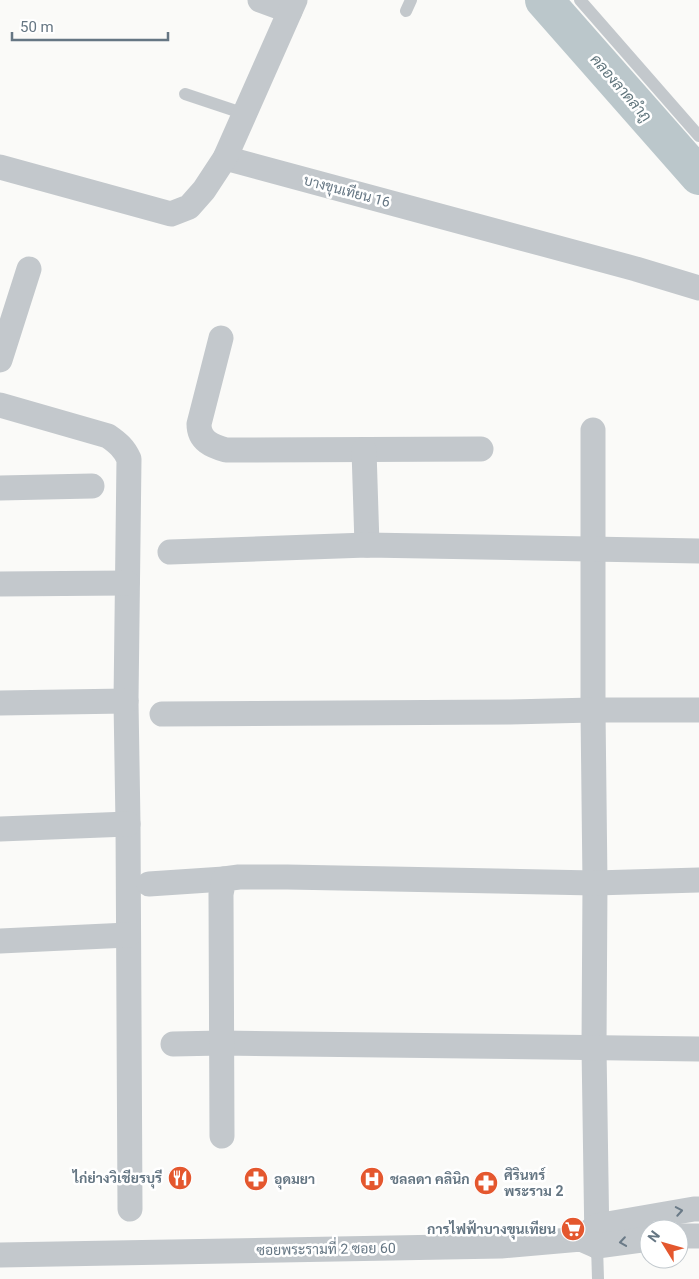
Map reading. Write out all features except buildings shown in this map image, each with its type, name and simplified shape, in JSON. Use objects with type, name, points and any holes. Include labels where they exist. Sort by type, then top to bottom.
[{"type":"street","points":[[0,167],[171,214],[190,207],[204,190],[225,158],[293,5],[260,0]]},
{"type":"street","name":"บางขุนเทียน 16","points":[[225,158],[636,269],[699,288]]},
{"type":"street","points":[[0,360],[29,269]]},
{"type":"street","points":[[221,338],[199,424],[201,436],[205,441],[217,448],[226,450],[481,449]]},
{"type":"street","points":[[0,405],[108,436],[124,448],[129,459],[126,700],[130,1209]]},
{"type":"street","points":[[593,430],[595,883],[592,1237],[699,1209]]},
{"type":"street","points":[[364,450],[367,545]]},
{"type":"street","points":[[0,488],[92,486]]},
{"type":"street","points":[[170,552],[367,545],[699,551]]},
{"type":"street","points":[[0,584],[128,583]]},
{"type":"street","points":[[0,703],[126,700]]},
{"type":"street","points":[[162,714],[699,710]]},
{"type":"street","points":[[0,829],[128,824]]},
{"type":"street","points":[[149,884],[240,877],[595,883],[699,880]]},
{"type":"street","points":[[222,1136],[221,894],[224,879]]},
{"type":"street","points":[[0,941],[128,935]]},
{"type":"street","points":[[173,1044],[699,1049]]},
{"type":"street","name":"ซอยพระรามที่ 2 ซอย 60","points":[[0,1255],[501,1246],[592,1237],[639,1239]]},
{"type":"lane","points":[[580,0],[699,136]]},
{"type":"lane","points":[[185,94],[245,114]]},
{"type":"lane","points":[[592,1237],[598,1279]]},
{"type":"waterway","name":"คลองลาดลำภู","points":[[544,0],[699,176]]},
{"type":"place","name":"ไก่ย่างวิเชียรบุรี","points":[[180,1178]]},
{"type":"place","name":"อุดมยา","points":[[256,1179]]},
{"type":"place","name":"ชลลดา คลินิก","points":[[372,1179]]},
{"type":"place","name":"ศิรินทร์ พระราม 2","points":[[486,1183]]},
{"type":"place","name":"การไฟฟ้าบางขุนเทียน","points":[[573,1229]]}]
